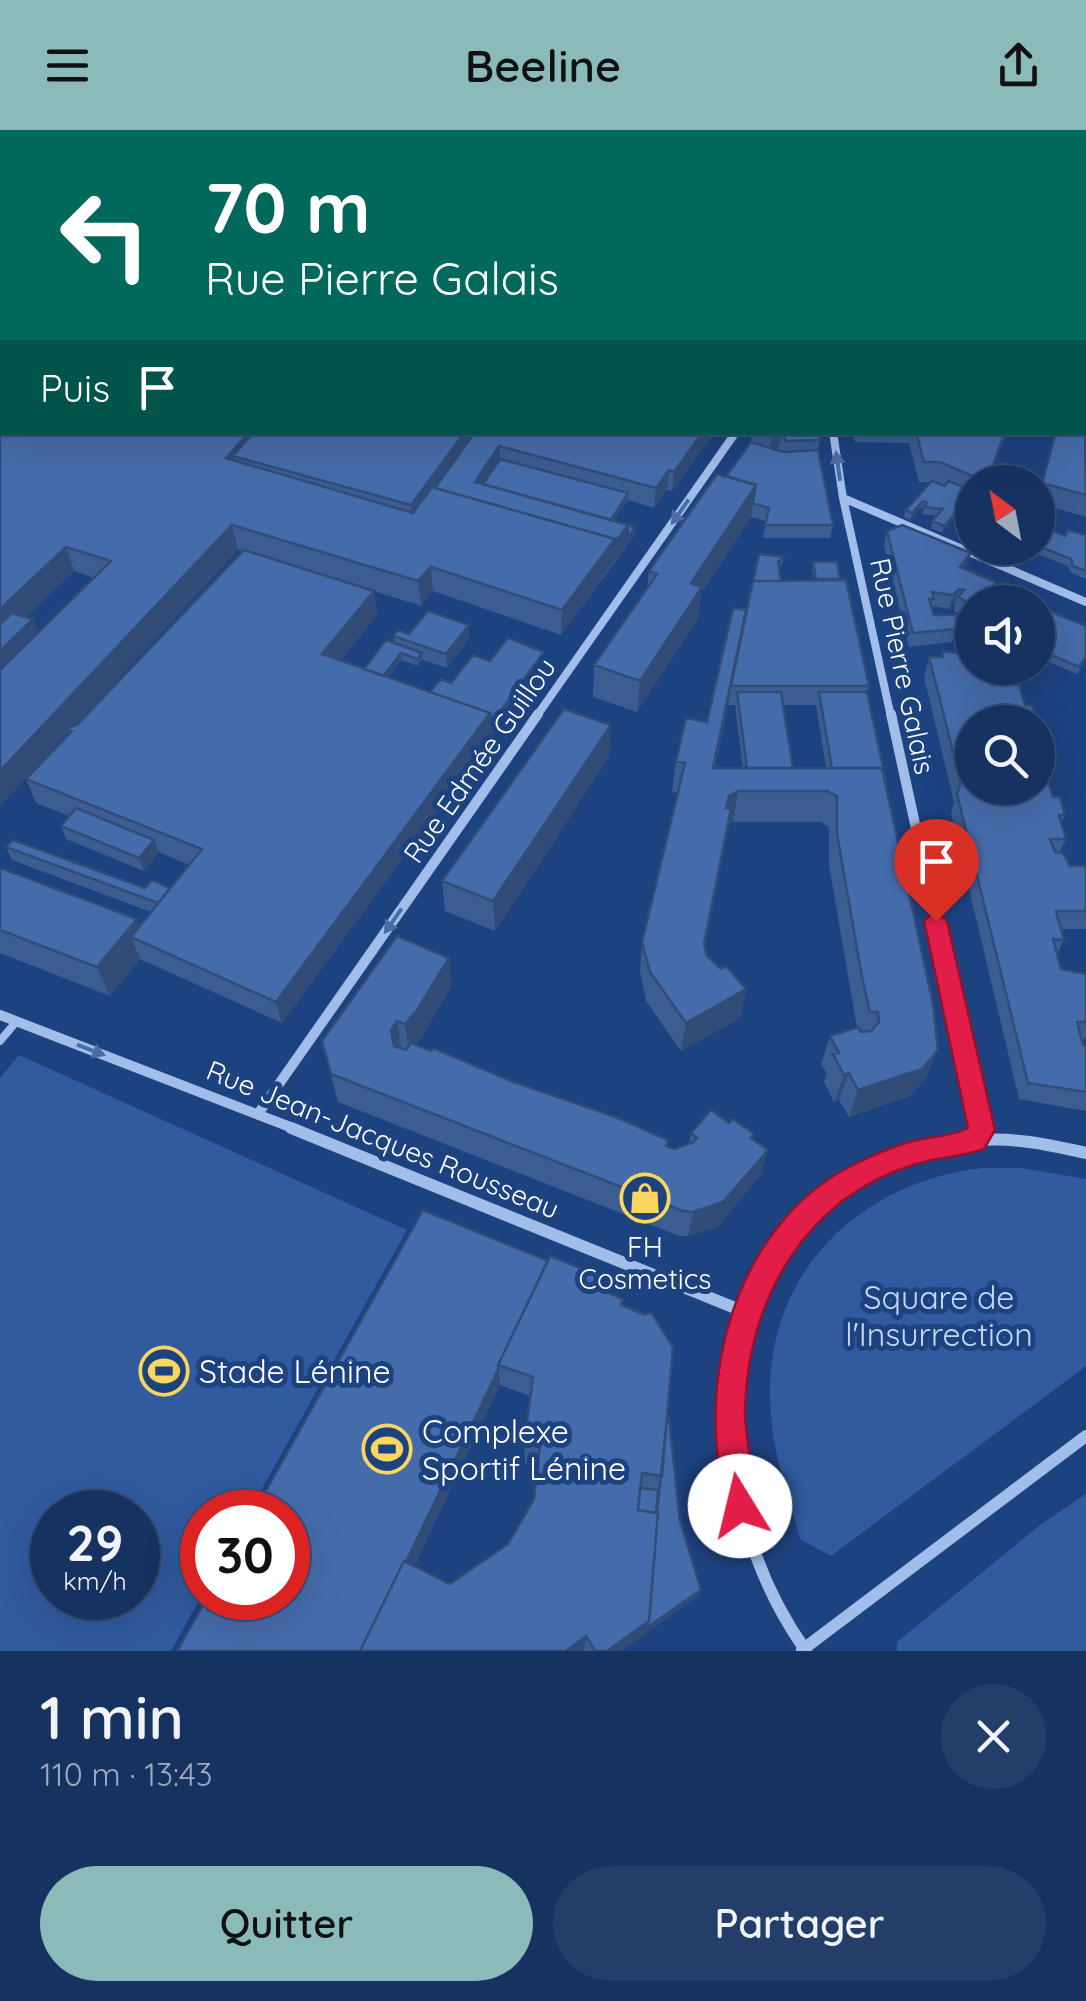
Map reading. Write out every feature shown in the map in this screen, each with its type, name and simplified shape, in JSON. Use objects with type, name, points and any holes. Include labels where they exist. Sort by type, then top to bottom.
[{"type":"street","name":"Rue Edmée Guillou","points":[[258,1114],[734,435]]},
{"type":"street","name":"Rue Pierre Galais","points":[[833,435],[843,498],[982,1130],[975,1141]]},
{"type":"street","points":[[843,498],[1086,602]]},
{"type":"street","name":"Rue Jean-Jacques Rousseau","points":[[0,1016],[258,1114],[746,1312]]},
{"type":"street","points":[[1086,1153],[1040,1143],[975,1141],[915,1152],[860,1175],[812,1210],[774,1256],[746,1312],[732,1372],[729,1437],[740,1506],[764,1578],[804,1650],[1086,1436]]},
{"type":"lane","points":[[0,1041],[16,1022]]},
{"type":"green space","name":"Stade Lénine","points":[[19,1055],[407,1230],[261,1490],[180,1490],[180,1620],[188,1620],[171,1651],[0,1651],[0,1078]]},
{"type":"green space","name":"Square de l'Insurrection","points":[[983,1168],[1022,1168],[1086,1179],[1086,1366],[831,1556],[801,1540],[776,1452],[770,1398],[773,1352],[785,1310],[804,1272],[830,1240],[862,1213],[898,1191],[939,1176]]},
{"type":"green space","points":[[1086,1494],[1086,1651],[897,1651],[897,1642],[1040,1525]]},
{"type":"building","points":[[0,435],[246,435],[226,458],[413,513],[432,487],[615,539],[562,610],[431,567],[418,581],[232,525],[0,771],[0,670],[111,561],[66,547],[0,609]]},
{"type":"building","points":[[251,435],[463,435],[411,505],[233,456]]},
{"type":"building","points":[[473,435],[701,435],[674,472],[669,470],[656,488],[499,446],[475,482],[628,525],[614,544],[615,539],[435,488]]},
{"type":"building","points":[[784,435],[819,435],[820,440],[785,441]]},
{"type":"building","points":[[917,435],[1004,435],[993,465],[955,465],[955,468],[940,462],[924,462]]},
{"type":"building","points":[[1055,435],[1085,435],[1086,495],[1055,487],[1055,465],[1047,465]]},
{"type":"building","points":[[751,442],[783,452],[818,450],[833,525],[765,525],[769,508],[753,503],[756,485],[726,476]]},
{"type":"building","points":[[500,459],[628,493],[611,520],[483,484]]},
{"type":"building","points":[[717,474],[756,485],[691,583],[702,587],[640,681],[594,665],[657,574],[649,571]]},
{"type":"building","points":[[932,481],[945,486],[948,481],[955,484],[955,514],[944,526],[932,521],[943,509],[924,507],[927,503],[923,501],[912,513],[906,510]]},
{"type":"building","points":[[902,525],[955,547],[955,565],[996,582],[955,585],[953,595],[932,592],[934,599],[929,599],[934,615],[955,615],[955,629],[913,633],[887,531]]},
{"type":"building","points":[[1068,530],[1086,535],[1086,571],[1073,566],[1071,559],[1055,553],[1055,532],[1065,536]]},
{"type":"building","points":[[244,550],[374,591],[322,654],[490,713],[276,1002],[131,937],[202,849],[26,779],[72,731],[67,728],[77,725]]},
{"type":"building","points":[[759,554],[784,557],[778,562],[781,581],[753,581]]},
{"type":"building","points":[[813,562],[837,562],[840,579],[816,579]]},
{"type":"building","points":[[846,580],[869,686],[731,686],[753,581]]},
{"type":"building","points":[[733,608],[746,610],[713,768],[882,768],[933,1004],[938,1050],[922,1069],[858,1090],[833,1054],[839,1053],[830,1036],[858,1027],[861,1032],[871,1031],[879,1022],[878,1012],[870,1012],[862,977],[837,834],[837,796],[827,791],[738,791],[729,796],[726,808],[731,809],[704,944],[707,956],[721,969],[726,966],[746,989],[686,1023],[650,972],[642,942],[685,763],[676,761],[686,718],[707,722]]},
{"type":"building","points":[[428,611],[469,625],[446,654],[393,636],[398,630],[409,634]]},
{"type":"building","points":[[12,613],[33,619],[0,651],[0,624]]},
{"type":"building","points":[[1055,613],[1086,626],[1086,657],[1079,667],[1055,656]]},
{"type":"building","points":[[508,638],[544,652],[491,724],[490,713],[430,692],[441,679],[451,683],[473,655],[490,661]]},
{"type":"building","points":[[386,640],[422,653],[417,659],[401,653],[383,676],[364,669]]},
{"type":"building","points":[[942,651],[955,653],[955,685],[1019,685],[1025,705],[955,705],[955,759],[929,657],[943,657]]},
{"type":"building","points":[[737,692],[781,692],[793,768],[747,768]]},
{"type":"building","points":[[819,692],[867,692],[887,786],[882,768],[832,768]]},
{"type":"building","points":[[564,709],[611,725],[493,901],[442,881]]},
{"type":"building","points":[[1055,797],[1060,797],[1065,815],[1059,815],[1066,839],[1050,839],[1055,852],[1063,853],[1070,866],[1086,866],[1086,911],[1056,911],[1064,940],[1053,939],[1061,969],[1086,974],[1086,1022],[1077,1022],[1086,1046],[1086,1092],[1028,1083],[960,805],[1055,805]]},
{"type":"building","points":[[76,808],[154,840],[139,858],[61,826]]},
{"type":"building","points":[[13,840],[145,888],[152,880],[170,888],[158,903],[6,847]]},
{"type":"building","points":[[0,868],[137,919],[97,967],[0,930]]},
{"type":"building","points":[[397,936],[449,958],[417,1010],[405,1024],[397,1021],[391,1030],[394,1046],[406,1050],[411,1043],[431,1051],[433,1048],[511,1081],[618,1118],[668,1140],[666,1146],[674,1149],[697,1138],[691,1133],[711,1110],[729,1123],[733,1119],[768,1150],[723,1202],[693,1212],[683,1211],[331,1074],[322,1041]]},
{"type":"building","name":"Complexe Sportif Lénine","points":[[423,1210],[548,1261],[360,1651],[177,1651],[195,1620],[310,1620],[310,1490],[266,1490]]},
{"type":"building","points":[[550,1256],[598,1275],[594,1286],[623,1299],[621,1305],[645,1315],[651,1312],[673,1347],[662,1476],[642,1473],[638,1510],[658,1513],[649,1621],[607,1651],[595,1651],[586,1636],[566,1651],[360,1651],[404,1561],[450,1584],[508,1544],[534,1499],[540,1446],[524,1444],[533,1377],[498,1365]]},
{"type":"building","points":[[667,1418],[680,1520],[701,1590],[646,1628],[649,1621]]},
{"type":"building","points":[[640,1488],[658,1490],[656,1513],[638,1510]]},
{"type":"place","name":"FH Cosmetics","points":[[645,1198]]},
{"type":"place","name":"Stade Lénine","points":[[164,1371]]},
{"type":"place","name":"Complexe Sportif Lénine","points":[[387,1449]]},
{"type":"route","points":[[740,1506],[729,1437],[732,1372],[746,1312],[774,1256],[812,1210],[860,1175],[915,1152],[975,1141],[982,1130],[936,921]]}]
